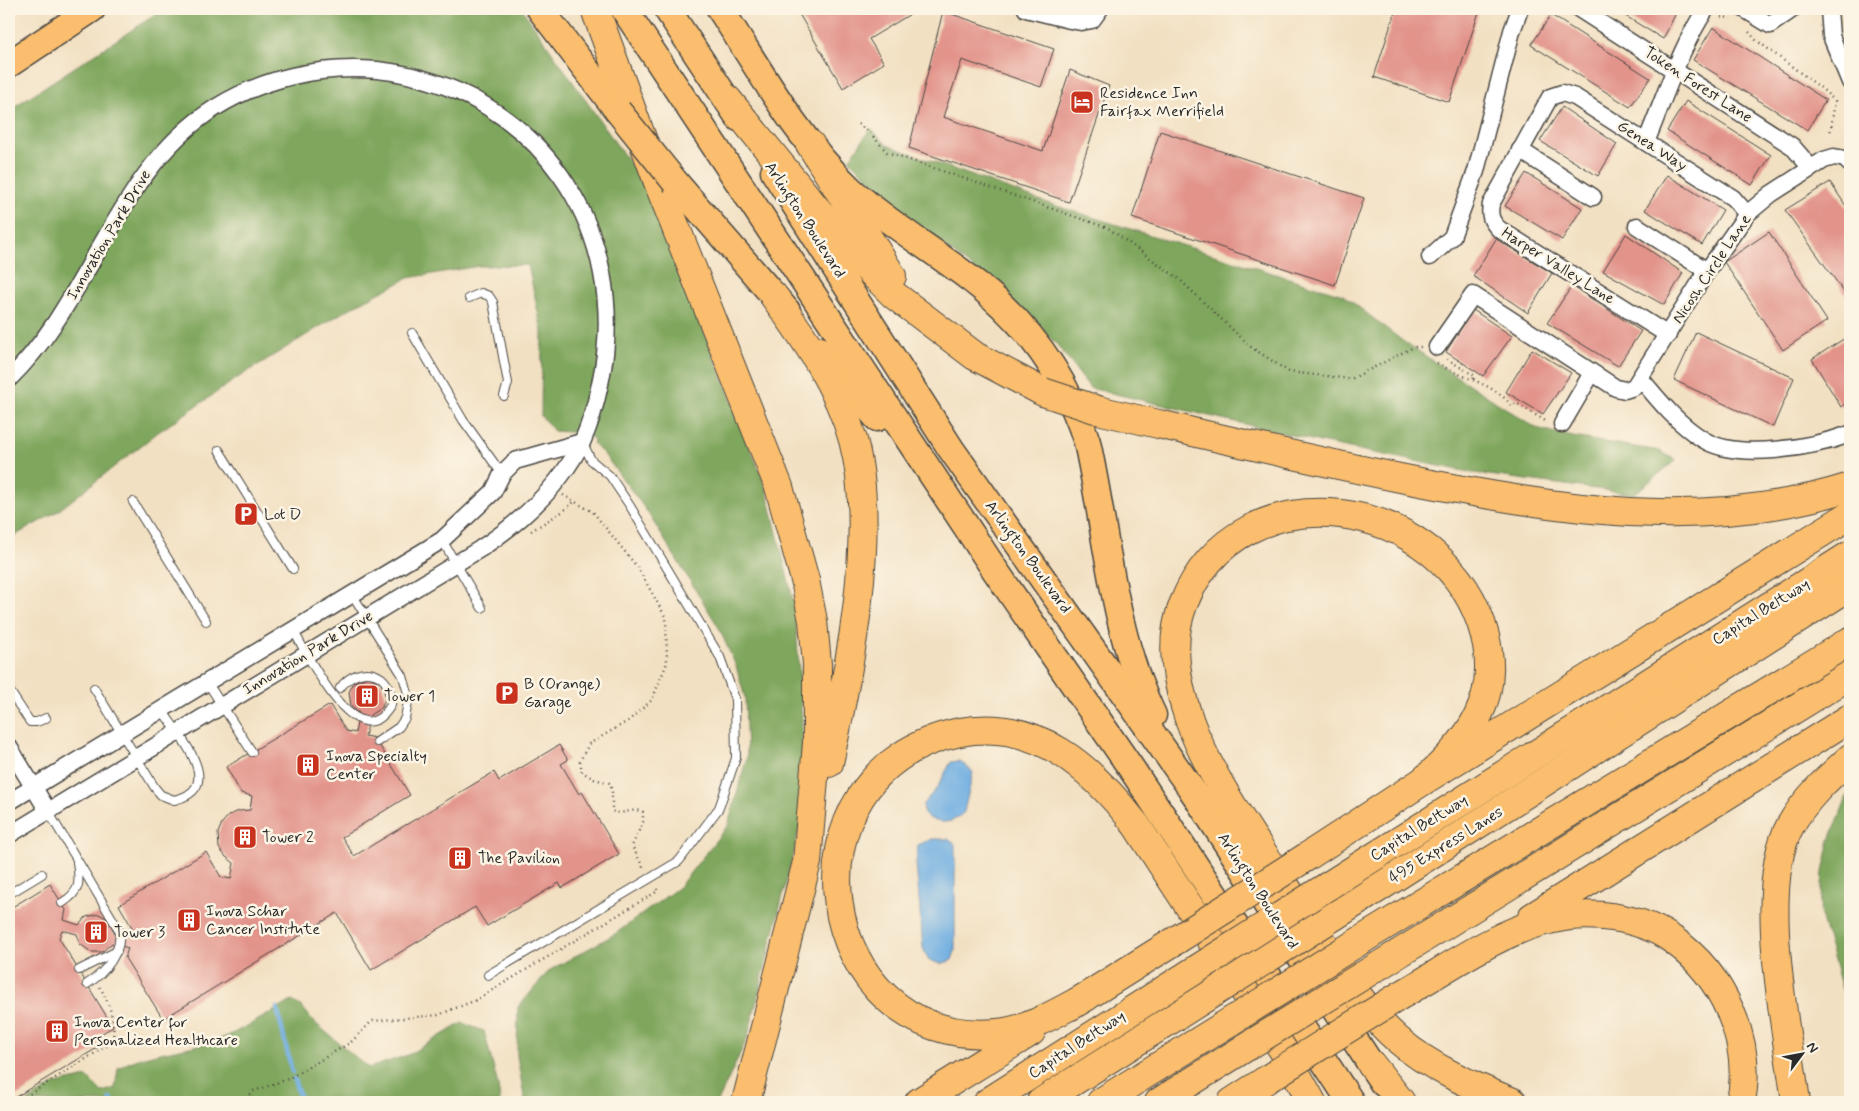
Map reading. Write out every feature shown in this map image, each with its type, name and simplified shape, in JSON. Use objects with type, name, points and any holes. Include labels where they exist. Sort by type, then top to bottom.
[{"type":"highway","points":[[595,9],[659,185],[779,487],[805,580],[816,646],[818,707],[816,774],[807,862]]},
{"type":"highway","points":[[728,100],[855,256],[894,295],[975,356],[1043,392],[1098,410],[1358,470],[1557,506],[1650,514],[1716,513],[1797,502],[1850,487]]},
{"type":"highway","points":[[810,144],[880,260],[922,315]]},
{"type":"highway","points":[[746,1102],[807,862],[838,723],[862,559],[862,509],[859,468],[853,440],[842,408],[828,378],[811,348],[773,295]]},
{"type":"highway","points":[[1423,781],[1465,741],[1480,711],[1488,680],[1489,658],[1476,609],[1464,587],[1443,560],[1425,545],[1386,524],[1336,513],[1310,513],[1266,523],[1244,533],[1225,547],[1208,564],[1188,595],[1178,622],[1175,642],[1181,692],[1203,752],[1266,855],[1373,1014],[1397,1040],[1428,1061],[1513,1102]]},
{"type":"highway","points":[[919,1102],[1178,939],[1423,781],[1850,515]]},
{"type":"highway","name":"Capital Beltway","points":[[988,1102],[1850,555]]},
{"type":"highway","name":"495 Express Lanes","points":[[1041,1102],[1850,586]]},
{"type":"highway","points":[[1101,1102],[1850,641]]},
{"type":"highway","points":[[1159,1102],[1850,675]]},
{"type":"highway","points":[[1443,971],[1850,718]]},
{"type":"highway","points":[[1086,997],[1040,1021],[998,1033],[974,1033],[931,1023],[910,1014],[887,998],[870,979],[849,942],[841,919],[836,886],[837,862],[847,821],[859,799],[891,764],[907,751],[926,742],[973,730],[992,729],[1021,734],[1044,741],[1067,754],[1115,798],[1136,825],[1272,1034],[1312,1102]]},
{"type":"highway","points":[[1796,1102],[1778,968],[1774,900],[1777,860],[1790,826],[1808,800],[1850,758]]},
{"type":"highway","points":[[1232,1102],[1401,995],[1506,934],[1549,919],[1594,916],[1615,918],[1653,930],[1672,939],[1690,954],[1721,991],[1735,1024],[1741,1045],[1744,1067],[1741,1102]]},
{"type":"highway","points":[[1786,1027],[1804,1102]]},
{"type":"highway","points":[[1370,1064],[1401,1102]]},
{"type":"main road","points":[[9,64],[92,9]]},
{"type":"main road","points":[[540,9],[676,183],[887,430],[995,570]]},
{"type":"main road","name":"Arlington Boulevard","points":[[624,9],[995,570],[1132,768],[1351,1102]]},
{"type":"main road","name":"Arlington Boulevard","points":[[667,9],[728,100],[950,449],[1190,787],[1396,1102]]},
{"type":"main road","points":[[720,9],[810,144],[852,190],[922,245],[965,274],[996,300],[1022,327],[1056,371],[1078,416],[1087,442],[1118,604],[1138,680],[1190,787]]},
{"type":"street","points":[[1026,9],[1055,12],[1081,22],[1092,20],[1100,9]]},
{"type":"street","points":[[1430,257],[1452,237],[1476,172],[1512,31],[1520,9]]},
{"type":"street","name":"Token Forest Lane","points":[[1579,9],[1792,146],[1812,168]]},
{"type":"street","points":[[1739,14],[1770,25],[1792,9]]},
{"type":"street","points":[[1829,9],[1831,36],[1850,82]]},
{"type":"street","points":[[1646,142],[1691,31],[1713,13]]},
{"type":"street","name":"Innovation Park Drive","points":[[9,379],[48,334],[131,194],[152,164],[184,130],[233,97],[270,82],[315,72],[340,69],[394,72],[445,86],[478,101],[503,116],[544,156],[579,205],[598,252],[605,278],[608,306],[605,365],[592,416],[582,442],[552,487],[514,526],[456,564],[9,835]]},
{"type":"street","name":"Genea Way","points":[[1550,97],[1562,93],[1576,96],[1733,198],[1747,214]]},
{"type":"street","name":"Harper Valley Lane","points":[[1550,97],[1491,204],[1489,213],[1492,222],[1499,229],[1668,336]]},
{"type":"street","points":[[1520,150],[1593,197]]},
{"type":"street","name":"Nicosh Circle Lane","points":[[1640,379],[1706,271],[1747,214],[1771,194],[1812,168],[1834,157],[1845,159],[1850,164]]},
{"type":"street","points":[[1636,226],[1706,271]]},
{"type":"street","points":[[1434,353],[1472,294],[1616,388],[1625,390],[1634,387],[1640,379],[1670,414],[1706,441],[1733,448],[1776,450],[1828,442],[1850,434]]},
{"type":"street","points":[[1562,424],[1592,373]]},
{"type":"street","name":"Innovation Park Drive","points":[[9,802],[442,540],[507,480],[515,461],[564,449],[582,442]]},
{"type":"street","points":[[9,747],[48,811]]},
{"type":"lane","points":[[468,298],[482,293],[490,296],[494,302],[508,383],[504,396]]},
{"type":"lane","points":[[412,333],[463,420],[507,480]]},
{"type":"lane","points":[[488,975],[678,861],[719,808],[736,758],[735,700],[715,648],[630,506],[610,476],[591,460],[582,442]]},
{"type":"lane","points":[[219,450],[293,569]]},
{"type":"lane","points":[[133,502],[206,621]]},
{"type":"lane","points":[[442,540],[482,608]]},
{"type":"lane","points":[[352,594],[403,676],[409,697],[405,718],[399,727],[377,742]]},
{"type":"lane","points":[[293,630],[335,697],[351,715],[362,721],[373,722],[380,718],[391,704],[390,688],[385,681],[372,673],[355,674],[340,688]]},
{"type":"lane","points":[[207,682],[252,752]]},
{"type":"lane","points":[[94,688],[136,758],[161,795],[174,800],[187,795],[199,785],[200,777],[196,763],[162,710]]},
{"type":"lane","points":[[9,690],[30,722],[37,722],[46,718]]},
{"type":"lane","points":[[48,811],[119,930],[121,939],[118,950],[95,979],[87,984]]},
{"type":"lane","points":[[62,903],[72,897],[78,888],[76,858]]},
{"type":"lane","points":[[9,894],[42,874]]},
{"type":"lane","points":[[78,970],[118,950]]},
{"type":"path","points":[[1713,13],[1729,16],[1739,14]]},
{"type":"path","points":[[1746,28],[1756,40],[1822,88],[1835,101],[1830,134]]},
{"type":"path","points":[[858,124],[887,152],[1108,228],[1178,278],[1251,347],[1289,372],[1351,379],[1414,347],[1447,359],[1475,376],[1472,381]]},
{"type":"path","points":[[1414,347],[1420,351]]},
{"type":"path","points":[[1434,353],[1452,372],[1489,386],[1512,406],[1516,403],[1542,420],[1562,424]]},
{"type":"path","points":[[244,1102],[254,1091],[288,1079],[350,1043],[372,1021],[438,1015],[474,1001],[658,891],[632,846],[643,822],[643,812],[638,810],[619,814],[612,811],[612,789],[608,783],[594,780],[582,772],[580,761],[589,744],[628,721],[652,700],[667,663],[666,618],[638,568],[593,512],[552,487]]},
{"type":"path","points":[[526,534],[562,512],[574,502]]},
{"type":"path","points":[[17,1102],[113,1042],[112,1011],[95,979]]},
{"type":"green space","points":[[164,9],[522,9],[647,188],[766,487],[795,608],[802,718],[802,818],[748,1036],[718,1102],[525,1102],[517,1056],[518,1007],[550,970],[615,934],[679,887],[728,825],[747,757],[745,698],[736,666],[718,626],[646,510],[603,453],[594,445],[593,438],[581,433],[554,431],[541,416],[542,331],[528,265],[479,266],[408,278],[345,311],[242,375],[157,433],[58,511],[9,539],[9,110]]},
{"type":"green space","points":[[871,128],[887,145],[1050,204],[1343,295],[1404,342],[1536,428],[1573,437],[1660,451],[1676,460],[1634,494],[1474,473],[1325,443],[1090,388],[1058,346],[1009,297],[920,227],[849,160]]},
{"type":"green space","points":[[1850,789],[1850,1017],[1820,912],[1823,872],[1830,840]]},
{"type":"green space","points":[[292,1001],[302,1007],[315,1023],[369,1068],[408,1055],[462,1023],[484,1031],[498,1085],[500,1102],[27,1102],[55,1084],[87,1077],[102,1092],[115,1088],[118,1068],[129,1062],[217,1040]]},
{"type":"water","points":[[960,761],[973,772],[964,812],[950,821],[939,822],[929,818],[924,814],[923,804],[937,788],[951,762]]},
{"type":"water","points":[[932,839],[948,839],[955,844],[955,951],[952,960],[941,964],[929,960],[923,948],[916,863],[918,845]]},
{"type":"building","points":[[796,9],[917,10],[869,39],[884,63],[843,88]]},
{"type":"building","points":[[1396,9],[1480,9],[1449,102],[1374,77]]},
{"type":"building","points":[[1614,9],[1678,9],[1663,39]]},
{"type":"building","name":"Residence Inn Fairfax Merrifield","points":[[943,11],[1054,49],[1041,87],[962,60],[943,117],[1043,151],[1070,70],[1109,86],[1069,202],[909,148]]},
{"type":"building","points":[[1551,15],[1650,78],[1630,107],[1531,45]]},
{"type":"building","points":[[1713,27],[1826,100],[1807,130],[1693,60]]},
{"type":"building","points":[[1686,101],[1771,155],[1752,185],[1667,131]]},
{"type":"building","points":[[1562,107],[1617,144],[1598,176],[1540,141]]},
{"type":"building","points":[[1160,131],[1364,198],[1335,285],[1132,218]]},
{"type":"building","points":[[1526,173],[1582,208],[1562,240],[1505,206]]},
{"type":"building","points":[[1667,175],[1723,210],[1702,245],[1645,210]]},
{"type":"building","points":[[1830,182],[1850,212],[1849,299],[1785,210]]},
{"type":"building","points":[[1769,232],[1827,321],[1783,350],[1724,262]]},
{"type":"building","points":[[1626,234],[1683,273],[1664,305],[1603,271]]},
{"type":"building","points":[[1496,239],[1552,273],[1528,313],[1473,276]]},
{"type":"building","points":[[1572,286],[1641,331],[1618,366],[1547,323]]},
{"type":"building","points":[[1473,310],[1512,336],[1483,376],[1446,352]]},
{"type":"building","points":[[1696,332],[1794,378],[1773,427],[1674,380]]},
{"type":"building","points":[[1850,335],[1850,400],[1841,407],[1812,359]]},
{"type":"building","points":[[1532,349],[1571,373],[1543,414],[1506,392]]},
{"type":"building","points":[[368,677],[381,683],[386,697],[382,707],[370,715],[365,736],[375,738],[410,795],[342,837],[354,856],[494,772],[499,781],[559,745],[568,760],[561,764],[579,794],[582,792],[619,854],[562,888],[559,883],[487,926],[475,907],[371,970],[337,913],[163,1019],[125,958],[128,948],[112,943],[102,952],[91,952],[80,944],[77,934],[62,930],[59,938],[113,1027],[97,1036],[102,1045],[9,1101],[9,909],[50,884],[66,910],[64,920],[79,925],[86,917],[99,914],[108,919],[115,934],[130,938],[133,929],[119,905],[206,852],[221,877],[231,879],[234,863],[219,848],[218,833],[222,823],[229,815],[239,811],[250,810],[252,796],[241,793],[226,767],[330,705],[346,731],[355,733],[359,713],[351,706],[349,692],[354,682]]},
{"type":"waterway","points":[[277,1008],[292,1072]]},
{"type":"waterway","points":[[294,1079],[301,1102]]},
{"type":"waterway","points":[[110,1099],[114,1102]]},
{"type":"place","name":"Residence Inn Fairfax Merrifield","points":[[1082,102]]},
{"type":"place","name":"Lot D","points":[[246,514]]},
{"type":"place","name":"B (Orange) Garage","points":[[507,693]]},
{"type":"place","name":"Tower 1","points":[[367,696]]},
{"type":"place","name":"Inova Specialty Center","points":[[308,765]]},
{"type":"place","name":"Tower 2","points":[[245,837]]},
{"type":"place","name":"The Pavilion","points":[[460,858]]},
{"type":"place","name":"Inova Schar Cancer Institute","points":[[189,920]]},
{"type":"place","name":"Tower 3","points":[[96,932]]},
{"type":"place","name":"Inova Center for Personalized Healthcare","points":[[57,1031]]}]
